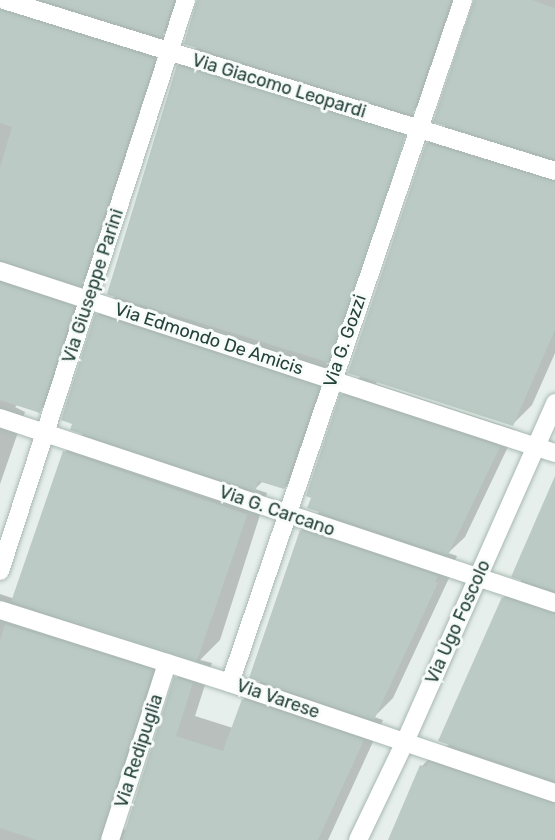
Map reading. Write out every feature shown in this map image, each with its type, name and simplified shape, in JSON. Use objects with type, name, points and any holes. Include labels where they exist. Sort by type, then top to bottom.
[{"type":"street","name":"Via Giacomo Leopardi","points":[[4,0],[555,171]]},
{"type":"street","name":"Via Giuseppe Parini","points":[[0,571],[186,0]]},
{"type":"street","name":"Via G. Gozzi","points":[[230,683],[331,380],[463,0]]},
{"type":"street","name":"Via Edmondo De Amicis","points":[[0,271],[555,453]]},
{"type":"street","name":"Via Ugo Foscolo","points":[[358,840],[405,742],[534,446],[555,403]]},
{"type":"street","name":"Via G. Carcano","points":[[0,418],[555,603]]},
{"type":"street","name":"Via Varese","points":[[0,610],[230,683],[555,793]]},
{"type":"street","name":"Via Redipuglia","points":[[110,840],[167,663]]},
{"type":"building","points":[[42,0],[174,0],[162,37]]},
{"type":"building","points":[[197,0],[451,0],[412,115],[184,44]]},
{"type":"building","points":[[474,0],[531,0],[555,8],[555,159],[433,122]]},
{"type":"building","points":[[0,10],[155,59],[81,286],[0,260],[0,167],[12,127],[0,123]]},
{"type":"building","points":[[177,65],[406,135],[335,364],[107,295]]},
{"type":"building","points":[[426,143],[555,182],[555,330],[513,426],[348,373]]},
{"type":"building","points":[[0,283],[74,307],[40,413],[0,400]]},
{"type":"building","points":[[95,314],[319,387],[284,489],[258,481],[255,491],[70,430],[72,424],[61,420]]},
{"type":"building","points":[[340,394],[500,447],[448,555],[307,508],[311,498],[306,496]]},
{"type":"building","points":[[63,451],[247,514],[196,665],[11,601]]},
{"type":"building","points":[[555,476],[555,591],[511,577]]},
{"type":"building","points":[[300,530],[438,576],[435,582],[438,583],[374,720],[249,678]]},
{"type":"building","points":[[502,597],[555,614],[555,781],[438,741]]},
{"type":"building","points":[[5,624],[153,670],[99,840],[37,840],[0,828],[0,641]]},
{"type":"building","points":[[174,677],[193,683],[176,736],[223,751],[242,699],[364,740],[318,840],[122,840]]},
{"type":"building","points":[[429,762],[555,804],[555,840],[388,840],[420,765],[426,767]]}]
